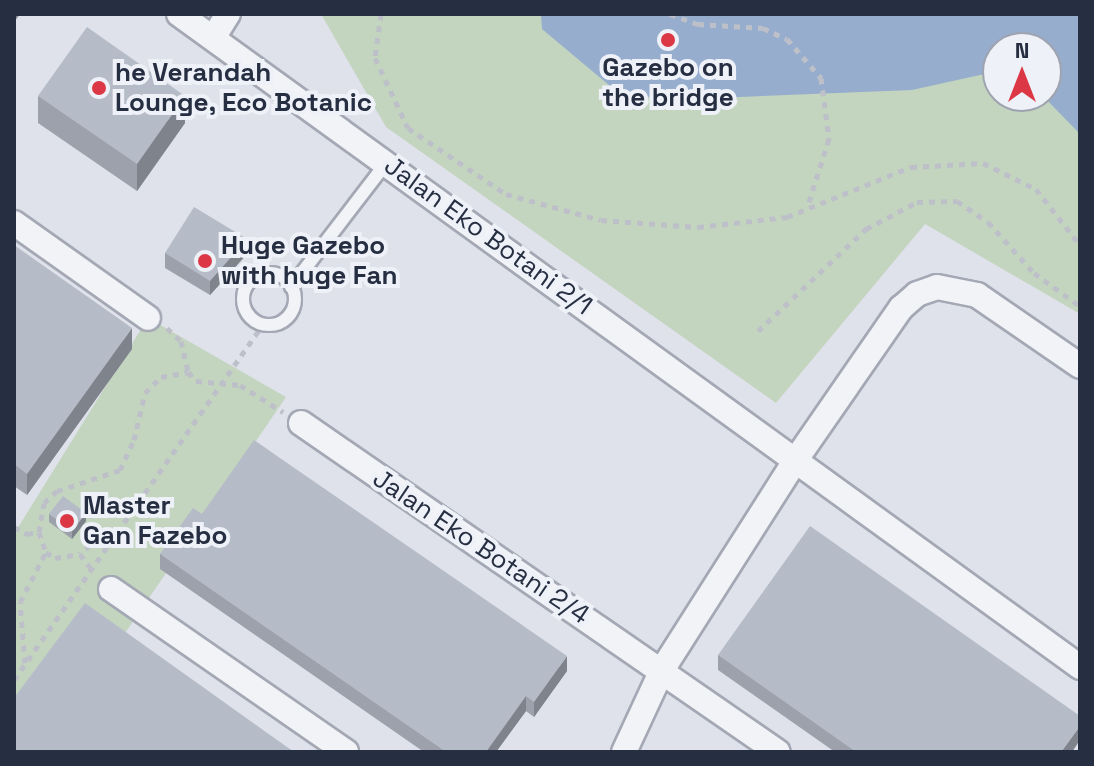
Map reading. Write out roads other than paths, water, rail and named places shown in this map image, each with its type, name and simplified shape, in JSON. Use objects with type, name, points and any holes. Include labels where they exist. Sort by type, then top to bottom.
[{"type":"street","name":"Jalan Eko Botani 2/1","points":[[179,14],[797,458],[1080,667]]},
{"type":"street","points":[[213,38],[228,14]]},
{"type":"street","points":[[14,223],[148,318]]},
{"type":"street","points":[[624,752],[662,670],[797,458],[901,308],[917,294],[937,287],[977,295],[1080,366]]},
{"type":"street","name":"Jalan Eko Botani 2/4","points":[[301,423],[778,752]]},
{"type":"street","points":[[111,589],[346,752]]},
{"type":"lane","points":[[291,287],[270,274],[248,284],[245,308],[263,324],[280,323],[292,311],[291,287],[386,163]]},
{"type":"water","points":[[541,14],[1080,14],[1080,134],[1059,112],[1062,112],[1062,32],[982,32],[982,75],[912,90],[666,100],[616,91],[542,29]]},
{"type":"place","name":"Gazebo on the bridge","points":[[668,40]]},
{"type":"place","name":"he Verandah Lounge, Eco Botanic","points":[[99,88]]},
{"type":"place","name":"Huge Gazebo with huge Fan","points":[[205,261]]},
{"type":"place","name":"Master Gan Fazebo","points":[[67,521]]}]
